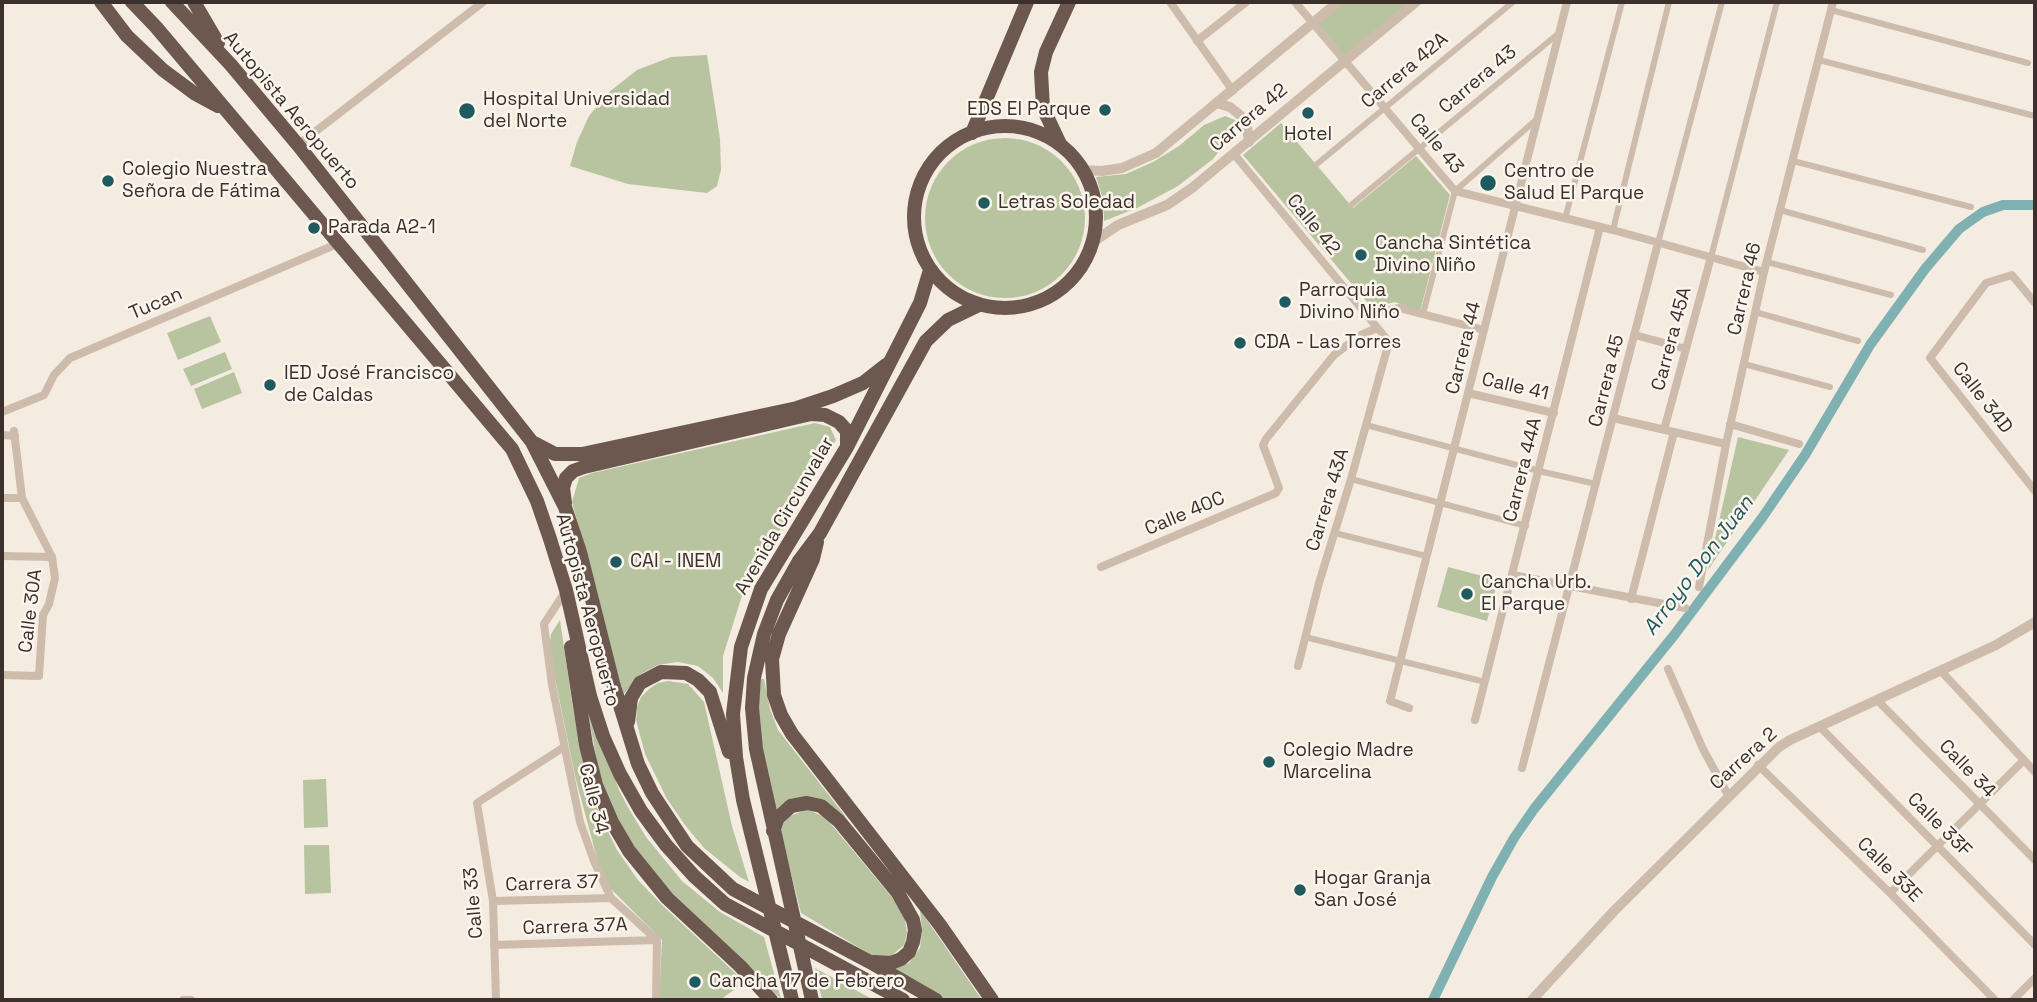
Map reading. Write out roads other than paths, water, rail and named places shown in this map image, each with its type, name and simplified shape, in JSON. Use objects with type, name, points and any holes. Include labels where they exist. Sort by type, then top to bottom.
[{"type":"highway","points":[[100,2],[127,36],[158,66],[194,93],[225,110]]},
{"type":"highway","name":"Autopista Aeropuerto","points":[[132,2],[512,449],[537,501],[566,590],[590,696],[603,736],[641,811],[666,845],[694,876],[725,904],[903,1000]]},
{"type":"highway","name":"Autopista Aeropuerto","points":[[172,2],[231,65],[298,145],[532,442],[565,508],[580,552],[628,734],[647,784],[687,846],[733,889],[936,1000]]},
{"type":"highway","points":[[194,2],[231,65]]},
{"type":"highway","points":[[972,133],[1027,2]]},
{"type":"highway","points":[[1061,145],[1045,135],[1027,129],[990,128],[954,142],[938,156],[926,172],[918,191],[914,212],[915,232],[920,252],[930,270],[951,292],[979,305],[996,308],[1032,304],[1064,287],[1076,274],[1093,242],[1096,205],[1091,187],[1083,170],[1061,145],[1043,108],[1041,72],[1046,52],[1066,3]]},
{"type":"highway","name":"Avenida Circunvalar","points":[[792,1000],[743,800],[733,714],[736,680],[748,623],[761,589],[847,447],[920,303],[930,270]]},
{"type":"highway","name":"Avenida Circunvalar","points":[[812,1000],[756,749],[752,708],[754,678],[764,634],[777,600],[799,561],[820,533],[926,341],[948,320],[979,305]]},
{"type":"highway","points":[[532,442],[555,454],[582,454],[797,408],[863,383],[890,362]]},
{"type":"highway","points":[[565,508],[563,488],[566,478],[573,471],[811,414],[825,415],[839,422],[847,432],[847,447]]},
{"type":"highway","points":[[820,533],[813,559],[779,634],[772,659],[775,695],[781,715],[792,734],[940,925],[992,1000]]},
{"type":"highway","points":[[571,617],[571,642],[586,745],[596,785],[612,822],[635,859],[667,898],[740,965],[771,1000]]},
{"type":"highway","points":[[628,734],[630,702],[640,683],[661,672],[680,671],[692,676],[705,686],[715,703],[743,800]]},
{"type":"highway","points":[[773,831],[778,818],[791,806],[807,803],[821,806],[834,815],[898,893],[908,908],[914,925],[912,945],[898,961],[870,962]]},
{"type":"street","points":[[298,145],[483,2]]},
{"type":"street","points":[[1172,2],[1233,91]]},
{"type":"street","points":[[1197,41],[1246,2]]},
{"type":"street","name":"Calle 43","points":[[1295,2],[1455,191],[1613,230],[1764,272]]},
{"type":"street","name":"Carrera 42","points":[[1083,170],[1102,171],[1136,163],[1156,153],[1338,2]]},
{"type":"street","name":"Carrera 42","points":[[1093,242],[1118,225],[1167,205],[1249,142],[1416,2]]},
{"type":"street","name":"Carrera 42A","points":[[1317,164],[1513,2]]},
{"type":"street","name":"Carrera 44","points":[[1409,708],[1390,701],[1567,2]]},
{"type":"street","points":[[1565,219],[1622,2]]},
{"type":"street","points":[[1613,230],[1670,2]]},
{"type":"street","name":"Carrera 45","points":[[1522,768],[1722,2]]},
{"type":"street","points":[[1711,257],[1777,2]]},
{"type":"street","points":[[1832,6],[2028,63]]},
{"type":"street","name":"Carrera 46","points":[[1699,587],[1730,424],[1764,272],[1832,6]]},
{"type":"street","name":"Carrera 43","points":[[1350,205],[1559,33]]},
{"type":"street","points":[[1819,60],[2035,116]]},
{"type":"street","points":[[1217,103],[1230,107],[1241,116],[1247,128],[1249,142]]},
{"type":"street","points":[[1423,314],[1455,191],[1538,118]]},
{"type":"street","name":"Calle 42","points":[[1234,154],[1389,342]]},
{"type":"street","points":[[1793,161],[1971,207]]},
{"type":"street","points":[[1780,211],[1923,250]]},
{"type":"street","name":"Carrera 44A","points":[[1475,720],[1601,228]]},
{"type":"street","name":"Tucan","points":[[2,412],[44,394],[69,358],[337,244]]},
{"type":"street","name":"Carrera 45A","points":[[1664,430],[1711,257]]},
{"type":"street","points":[[1767,262],[1891,295]]},
{"type":"street","name":"Calle 34D","points":[[2035,303],[2012,275],[1986,283],[1930,358],[2035,491]]},
{"type":"street","points":[[1367,316],[1399,308],[1484,330]]},
{"type":"street","points":[[1755,312],[1858,341]]},
{"type":"street","name":"Calle 40C","points":[[1101,567],[1276,493],[1279,488],[1263,445],[1266,439],[1334,355],[1361,335],[1377,328]]},
{"type":"street","points":[[1635,335],[1686,349]]},
{"type":"street","name":"Carrera 43A","points":[[1298,666],[1389,342]]},
{"type":"street","points":[[1744,364],[1830,387]]},
{"type":"street","name":"Calle 41","points":[[1468,393],[1554,413]]},
{"type":"street","points":[[1614,418],[1726,444]]},
{"type":"street","points":[[1730,424],[1799,444]]},
{"type":"street","points":[[1366,425],[1596,484]]},
{"type":"street","points":[[1630,599],[1674,432]]},
{"type":"street","name":"Calle 30A","points":[[2,435],[14,433],[22,498],[52,557],[55,578],[49,604],[43,615],[39,676],[2,676]]},
{"type":"street","points":[[1351,479],[1526,526]]},
{"type":"street","points":[[2,498],[22,498]]},
{"type":"street","points":[[1335,533],[1426,556]]},
{"type":"street","points":[[2,556],[52,557]]},
{"type":"street","points":[[1513,575],[1685,608]]},
{"type":"street","name":"Calle 34","points":[[566,590],[544,624],[552,685],[580,822],[611,898],[657,940]]},
{"type":"street","name":"Carrera 2","points":[[1532,1000],[1614,911],[1728,795],[1758,765],[1790,740],[1941,671],[2007,639],[2035,622]]},
{"type":"street","points":[[1305,637],[1485,682]]},
{"type":"street","points":[[1668,669],[1703,749],[1728,795]]},
{"type":"street","points":[[1941,671],[2035,772]]},
{"type":"street","name":"Calle 34","points":[[1877,700],[2035,860]]},
{"type":"street","name":"Calle 33F","points":[[1820,727],[2035,945]]},
{"type":"street","name":"Calle 33","points":[[496,1000],[493,901],[477,803],[564,747]]},
{"type":"street","points":[[1890,893],[2024,760]]},
{"type":"street","name":"Calle 33E","points":[[1758,765],[1995,1000]]},
{"type":"street","name":"Carrera 37","points":[[493,901],[611,898]]},
{"type":"street","points":[[656,1000],[657,940]]},
{"type":"street","name":"Carrera 37A","points":[[494,945],[657,940]]},
{"type":"street","points":[[2013,1000],[2035,978]]},
{"type":"street","points":[[183,1000],[191,1000]]},
{"type":"waterway","name":"Arroyo Don Juan","points":[[1433,1000],[1492,877],[1514,838],[1534,809],[1675,634],[1762,518],[1805,455],[1870,345],[1925,269],[1959,229],[1983,212],[2003,205],[2035,205]]},
{"type":"place","name":"EDS El Parque","points":[[1105,110]]},
{"type":"place","name":"Hospital Universidad del Norte","points":[[467,111]]},
{"type":"place","name":"Hotel","points":[[1308,113]]},
{"type":"place","name":"Colegio Nuestra Señora de Fátima","points":[[108,181]]},
{"type":"place","name":"Centro de Salud El Parque","points":[[1488,183]]},
{"type":"place","name":"Letras Soledad","points":[[984,203]]},
{"type":"place","name":"Parada A2-1","points":[[314,228]]},
{"type":"place","name":"Cancha Sintética Divino Niño","points":[[1361,255]]},
{"type":"place","name":"Parroquia Divino Niño","points":[[1285,302]]},
{"type":"place","name":"CDA - Las Torres","points":[[1240,343]]},
{"type":"place","name":"IED José Francisco de Caldas","points":[[270,385]]},
{"type":"place","name":"CAI - INEM","points":[[616,562]]},
{"type":"place","name":"Cancha Urb. El Parque","points":[[1467,594]]},
{"type":"place","name":"Colegio Madre Marcelina","points":[[1269,762]]},
{"type":"place","name":"Hogar Granja San José","points":[[1300,890]]},
{"type":"place","name":"Cancha 17 de Febrero","points":[[695,982]]}]
